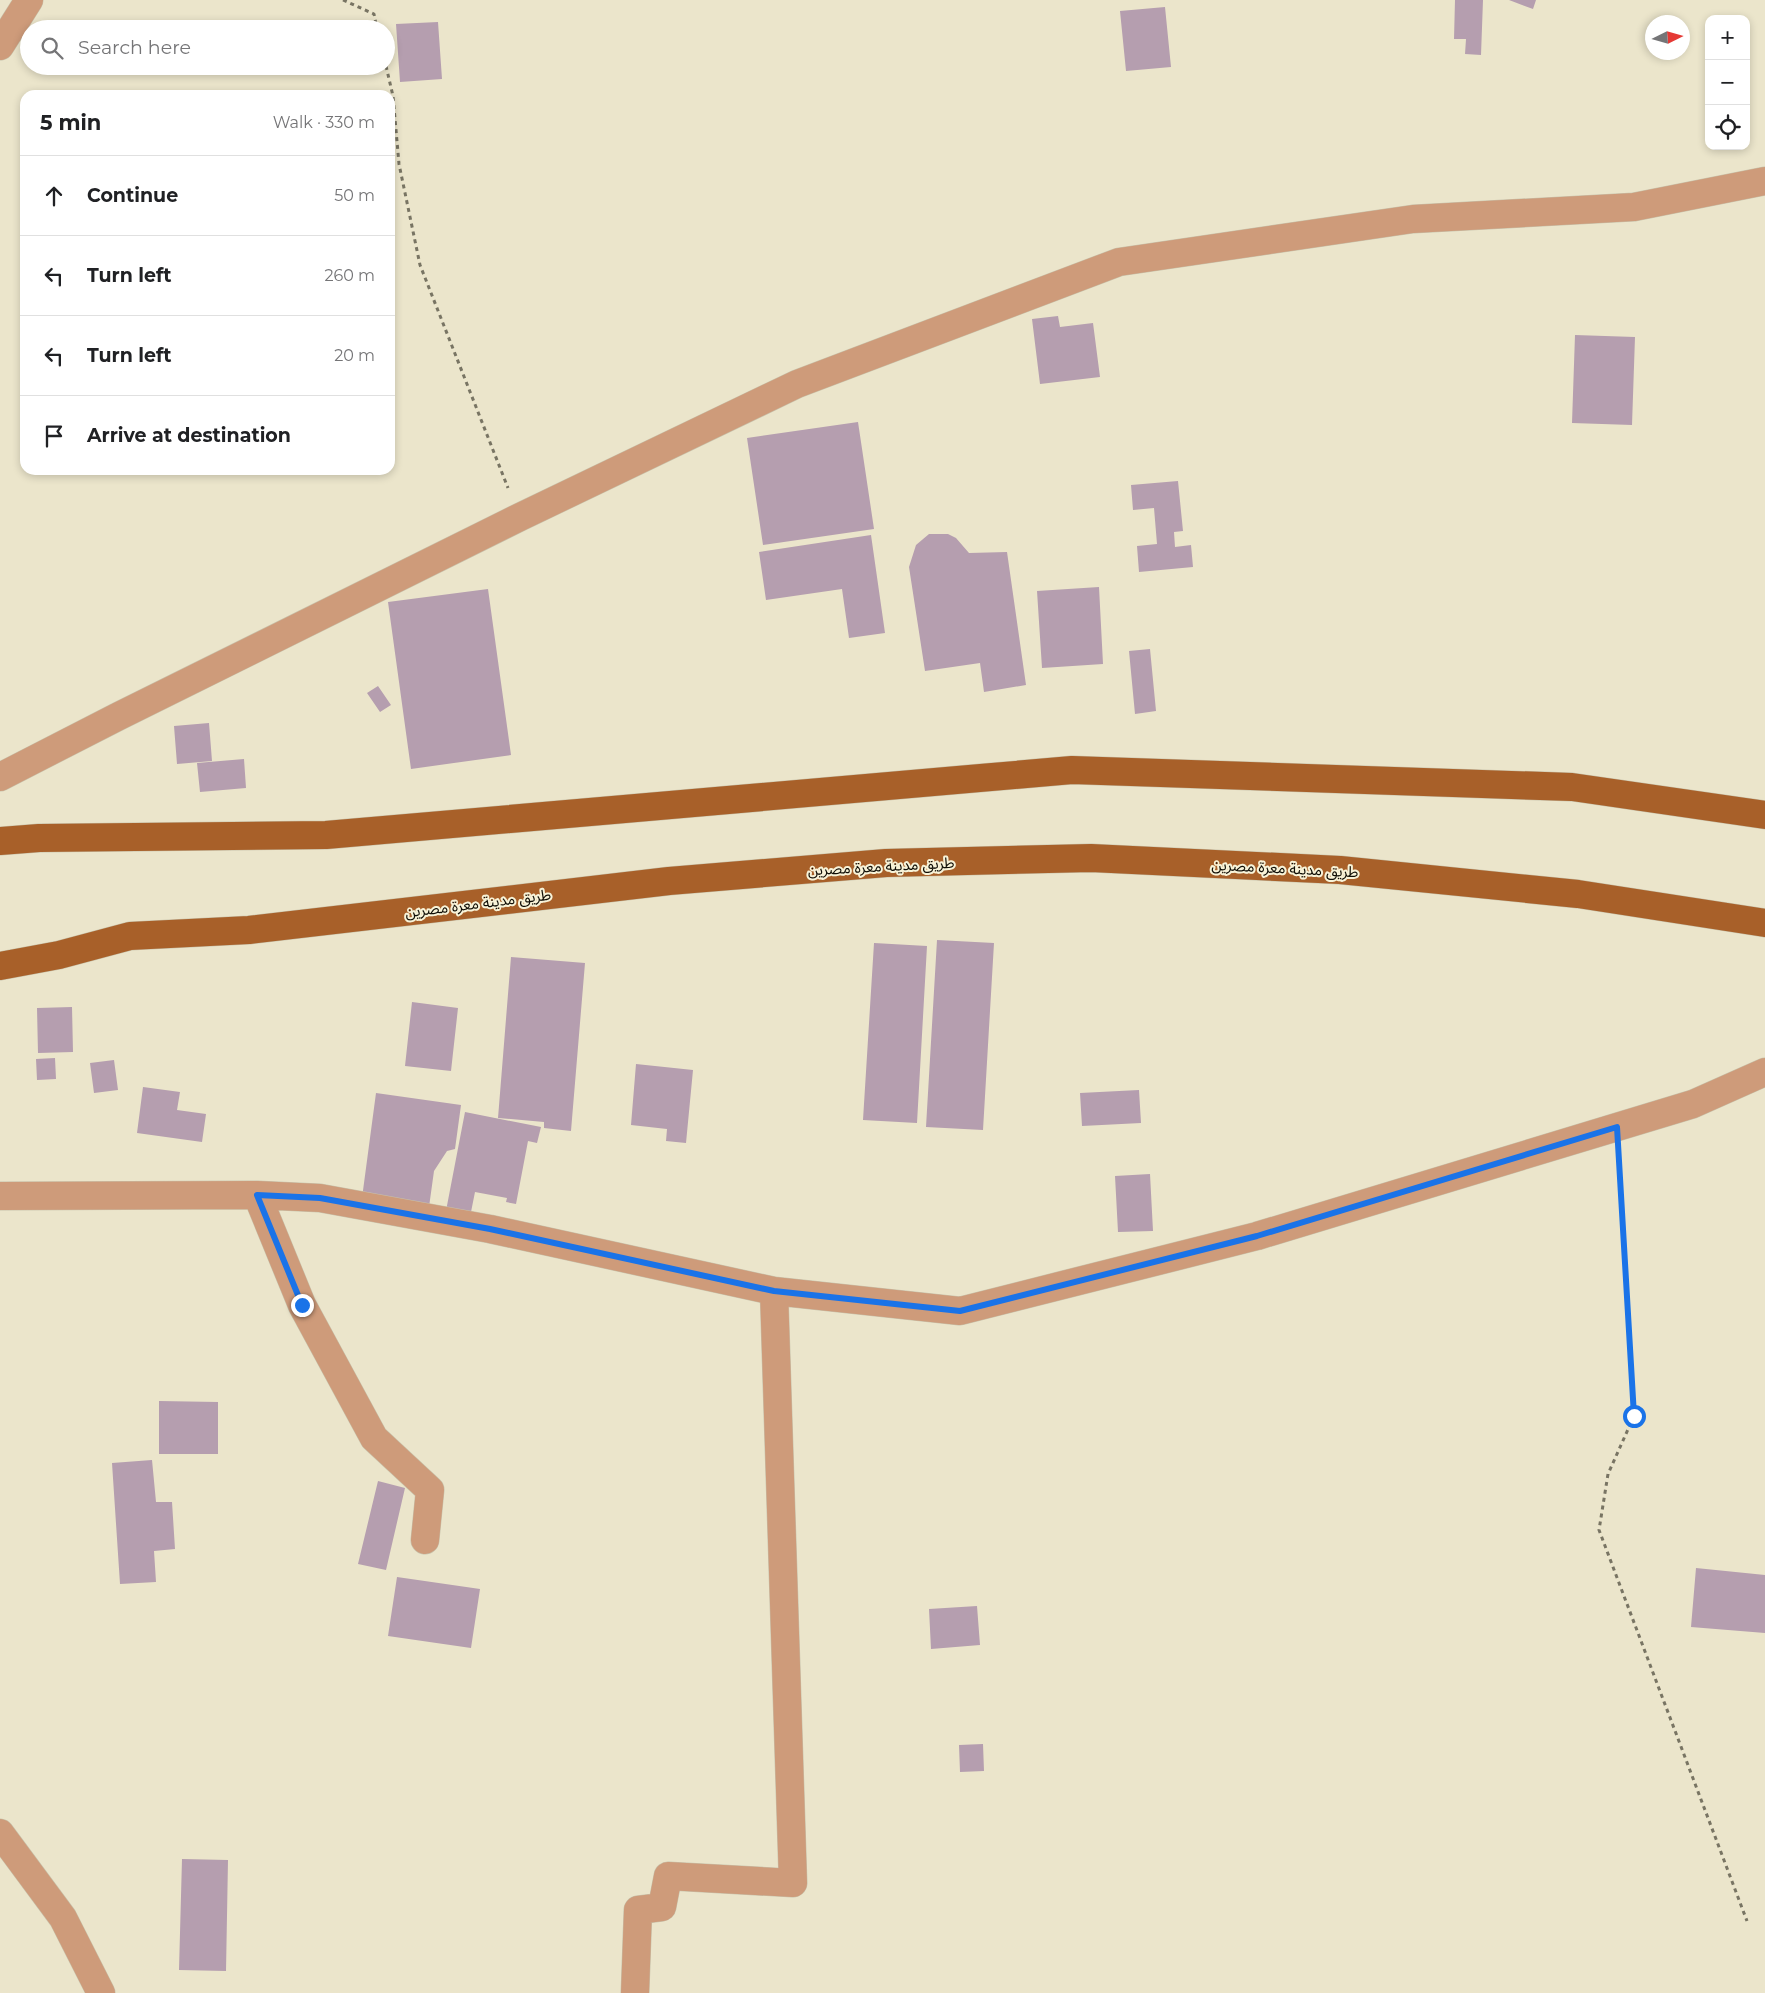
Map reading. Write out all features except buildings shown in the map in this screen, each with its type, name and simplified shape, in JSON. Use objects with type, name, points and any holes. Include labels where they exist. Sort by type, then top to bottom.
[{"type":"main road","points":[[0,841],[39,838],[326,835],[1072,770],[1572,787],[1765,816]]},
{"type":"main road","name":"طريق مدينة معرة مصرين","points":[[0,966],[59,955],[130,936],[250,930],[669,881],[886,863],[1091,858],[1340,870],[1578,894],[1765,922]]},
{"type":"street","points":[[0,46],[30,0]]},
{"type":"street","points":[[0,777],[520,518],[797,384],[1119,262],[1413,219],[1634,206],[1765,181]]},
{"type":"street","points":[[0,1196],[257,1195],[320,1198],[490,1229],[774,1291],[960,1311],[1257,1236],[1693,1104],[1765,1072]]},
{"type":"street","points":[[257,1195],[302,1305],[374,1438],[430,1490],[425,1540]]},
{"type":"street","points":[[635,1993],[638,1910],[662,1907],[668,1876],[793,1883],[774,1291]]},
{"type":"street","points":[[0,1833],[63,1918],[101,1993]]},
{"type":"path","points":[[343,0],[374,14],[375,20]]},
{"type":"path","points":[[388,75],[392,90]]},
{"type":"path","points":[[395,119],[399,164],[420,266],[520,518]]},
{"type":"path","points":[[1617,1127],[1634,1416],[1608,1474],[1599,1530],[1747,1921]]},
{"type":"route","points":[[302,1305],[257,1195],[320,1198],[490,1229],[774,1291],[960,1311],[1257,1236],[1617,1127],[1634,1416]]}]
